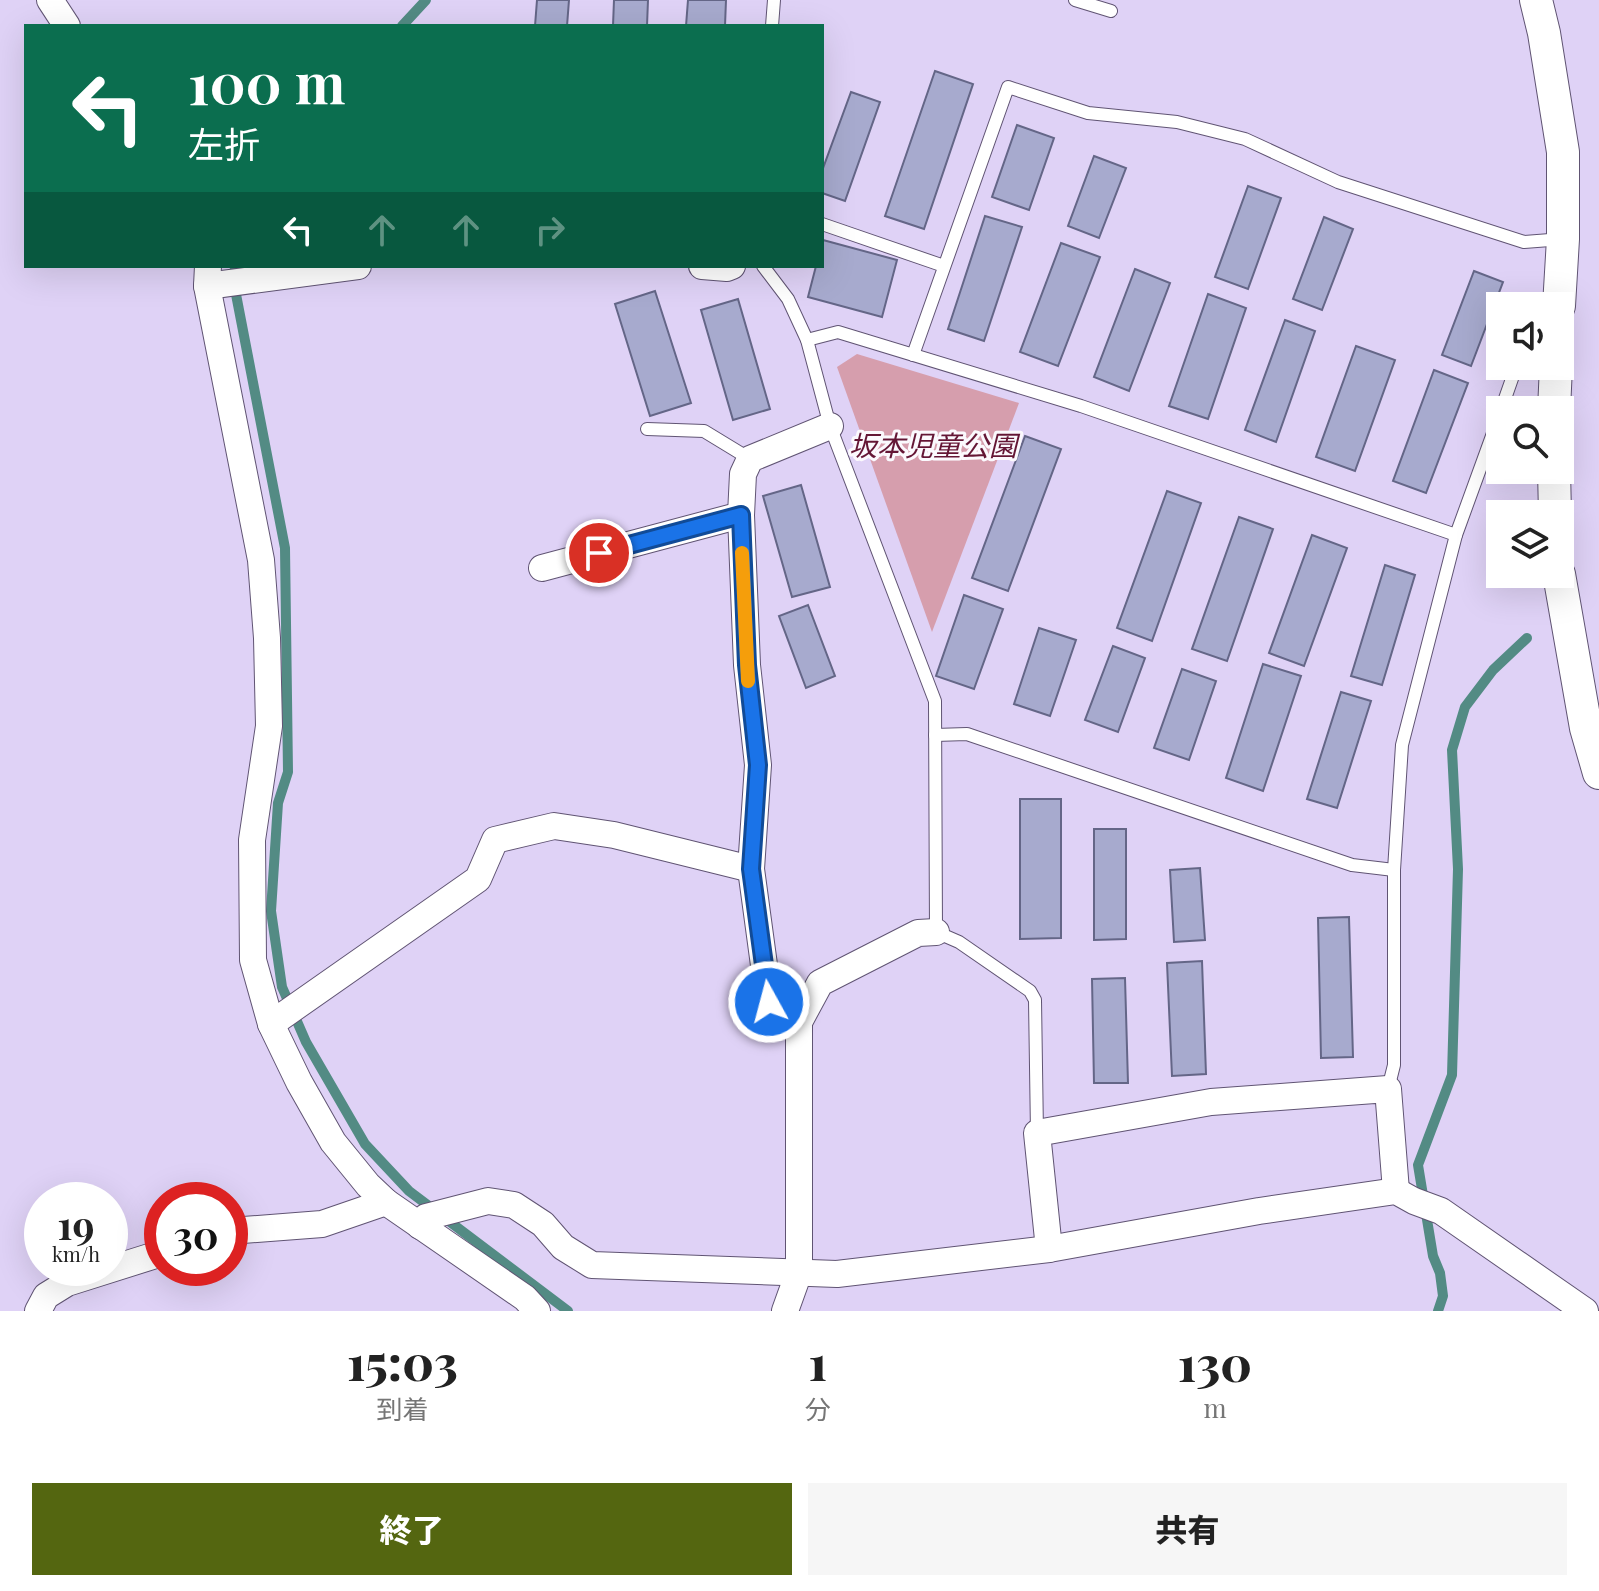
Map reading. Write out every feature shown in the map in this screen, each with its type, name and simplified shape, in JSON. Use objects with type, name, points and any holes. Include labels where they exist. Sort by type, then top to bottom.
[{"type":"street","points":[[50,0],[66,24]]},
{"type":"street","points":[[1536,0],[1563,152],[1560,292]]},
{"type":"street","points":[[328,268],[208,276],[261,560],[267,638],[269,726],[252,840],[253,960],[271,1024],[333,1142],[386,1202],[525,1298],[537,1311]]},
{"type":"street","points":[[799,1022],[769,1002],[751,869],[758,765],[747,665],[741,515],[743,474],[750,459],[830,426]]},
{"type":"street","points":[[542,568],[741,515]]},
{"type":"street","points":[[1561,588],[1586,728],[1599,773]]},
{"type":"street","points":[[271,1024],[478,879],[495,840],[554,826],[614,835],[751,869]]},
{"type":"street","points":[[785,1311],[799,1272],[799,1022],[820,983],[918,933],[936,932]]},
{"type":"street","points":[[1049,1249],[1037,1133],[1211,1102],[1388,1089],[1414,1200]]},
{"type":"street","points":[[420,1226],[426,1217],[488,1201],[514,1205],[543,1224],[563,1247],[592,1265],[837,1274],[1049,1249],[1259,1211],[1414,1200],[1441,1211],[1585,1311]]},
{"type":"street","points":[[248,1230],[322,1224],[386,1202]]},
{"type":"street","points":[[38,1311],[46,1296],[67,1283],[144,1259]]},
{"type":"lane","points":[[772,24],[774,0]]},
{"type":"lane","points":[[1075,0],[1111,11]]},
{"type":"lane","points":[[913,355],[1008,87],[1088,113],[1177,122],[1245,139],[1338,182],[1524,242],[1563,239]]},
{"type":"lane","points":[[824,225],[944,266]]},
{"type":"lane","points":[[765,268],[788,299],[807,340],[830,426],[935,701],[936,932],[959,942],[1030,991],[1035,1000],[1037,1133]]},
{"type":"lane","points":[[807,340],[838,332],[1081,406],[1456,535]]},
{"type":"lane","points":[[647,429],[704,431],[750,459]]},
{"type":"lane","points":[[1388,1089],[1394,1065],[1394,870],[1402,745],[1456,535],[1486,453]]},
{"type":"lane","points":[[935,735],[967,734],[1352,865],[1394,870]]},
{"type":"green space","name":"坂本児童公園","points":[[857,354],[1019,403],[932,632],[837,367]]},
{"type":"building","points":[[537,0],[569,0],[567,24],[535,24]]},
{"type":"building","points":[[614,0],[648,0],[647,24],[613,24]]},
{"type":"building","points":[[688,0],[726,0],[725,24],[686,24]]},
{"type":"building","points":[[935,71],[973,84],[924,229],[885,216]]},
{"type":"building","points":[[851,92],[880,102],[845,201],[824,194],[824,166]]},
{"type":"building","points":[[1017,125],[1054,138],[1029,210],[992,197]]},
{"type":"building","points":[[1094,156],[1126,168],[1099,238],[1068,226]]},
{"type":"building","points":[[1248,186],[1281,198],[1248,289],[1215,277]]},
{"type":"building","points":[[985,216],[1022,227],[984,341],[948,329]]},
{"type":"building","points":[[1324,217],[1353,229],[1322,310],[1293,299]]},
{"type":"building","points":[[824,240],[897,260],[882,317],[808,297],[815,268],[824,268]]},
{"type":"building","points":[[1061,243],[1100,257],[1058,366],[1020,352]]},
{"type":"building","points":[[1135,269],[1170,283],[1129,391],[1094,377]]},
{"type":"building","points":[[1474,271],[1503,282],[1499,292],[1486,292],[1486,327],[1471,366],[1442,355]]},
{"type":"building","points":[[655,291],[691,403],[650,416],[615,304]]},
{"type":"building","points":[[1208,294],[1246,308],[1208,419],[1169,406]]},
{"type":"building","points":[[738,299],[770,409],[733,420],[701,310]]},
{"type":"building","points":[[1285,320],[1315,331],[1276,442],[1245,430]]},
{"type":"building","points":[[1356,346],[1395,360],[1355,471],[1316,457]]},
{"type":"building","points":[[1434,370],[1468,383],[1426,493],[1393,481]]},
{"type":"building","points":[[1025,436],[1061,449],[1008,591],[972,578]]},
{"type":"building","points":[[801,485],[830,587],[792,597],[763,496]]},
{"type":"building","points":[[1167,491],[1201,503],[1152,641],[1117,628]]},
{"type":"building","points":[[1239,517],[1273,529],[1227,661],[1192,649]]},
{"type":"building","points":[[1312,535],[1347,548],[1304,666],[1269,653]]},
{"type":"building","points":[[1385,565],[1415,575],[1382,685],[1351,676]]},
{"type":"building","points":[[964,595],[1003,609],[974,689],[936,676]]},
{"type":"building","points":[[808,605],[835,676],[806,688],[779,616]]},
{"type":"building","points":[[1039,628],[1076,640],[1050,716],[1014,704]]},
{"type":"building","points":[[1113,646],[1145,658],[1118,732],[1085,720]]},
{"type":"building","points":[[1263,664],[1301,676],[1263,791],[1226,778]]},
{"type":"building","points":[[1182,669],[1216,681],[1189,760],[1154,748]]},
{"type":"building","points":[[1341,692],[1371,701],[1337,808],[1307,799]]},
{"type":"building","points":[[1020,799],[1061,799],[1061,938],[1020,939]]},
{"type":"building","points":[[1094,829],[1126,829],[1126,939],[1094,940]]},
{"type":"building","points":[[1200,868],[1205,940],[1174,942],[1170,870]]},
{"type":"building","points":[[1349,917],[1353,1057],[1321,1058],[1318,918]]},
{"type":"building","points":[[1202,961],[1206,1074],[1172,1076],[1167,963]]},
{"type":"building","points":[[1125,978],[1128,1083],[1094,1083],[1092,979]]},
{"type":"waterway","points":[[404,24],[426,0]]},
{"type":"waterway","points":[[235,268],[234,284],[285,548],[288,772],[278,803],[271,911],[282,987],[306,1042],[365,1144],[409,1191],[568,1311]]},
{"type":"waterway","points":[[1438,1311],[1443,1296],[1440,1273],[1433,1256],[1418,1165],[1452,1075],[1458,869],[1452,750],[1465,707],[1493,670],[1527,638]]},
{"type":"slow traffic","points":[[742,553],[748,681]]},
{"type":"route","points":[[599,553],[741,515],[747,665],[758,765],[751,869],[769,1002]]}]
